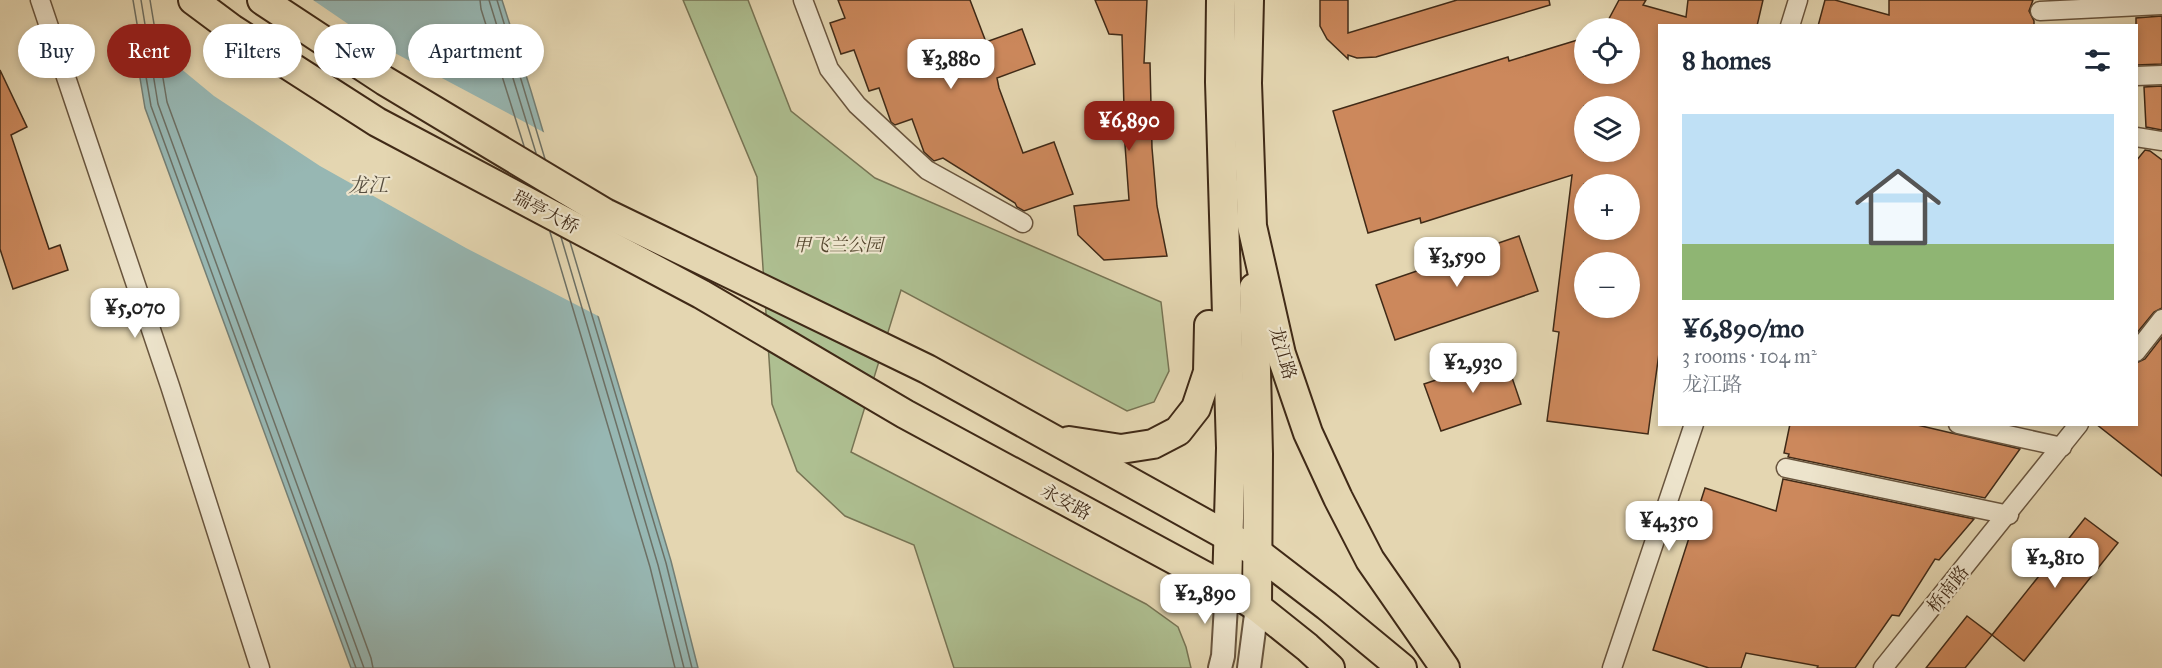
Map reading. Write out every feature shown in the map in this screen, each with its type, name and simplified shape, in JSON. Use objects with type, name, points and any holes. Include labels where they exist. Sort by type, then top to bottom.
[{"type":"main road","name":"瑞亭大桥","points":[[193,0],[232,29],[377,122],[701,294],[905,414]]},
{"type":"main road","name":"瑞亭大桥","points":[[262,0],[385,81],[605,213],[927,369],[1049,438]]},
{"type":"main road","points":[[1221,0],[1220,81],[1231,448],[1227,588]]},
{"type":"main road","name":"龙江路","points":[[1249,0],[1247,83],[1252,226],[1281,354],[1308,433],[1370,560],[1445,668]]},
{"type":"main road","points":[[1252,226],[1257,607]]},
{"type":"main road","points":[[1049,438],[1121,449],[1153,444],[1178,431],[1196,408],[1208,372],[1209,322],[1225,278]]},
{"type":"main road","name":"永安路","points":[[905,414],[1227,588],[1257,607],[1307,646],[1330,668]]},
{"type":"main road","points":[[1049,438],[1258,553],[1402,668]]},
{"type":"street","points":[[40,0],[171,386],[260,668]]},
{"type":"street","points":[[803,0],[829,69],[857,105],[927,170],[1023,223]]},
{"type":"street","points":[[1791,24],[1798,0]]},
{"type":"street","points":[[2040,12],[2162,5]]},
{"type":"street","points":[[2138,76],[2162,75]]},
{"type":"street","points":[[2138,137],[2162,141]]},
{"type":"street","points":[[2138,349],[2162,319]]},
{"type":"street","points":[[1612,668],[1693,426]]},
{"type":"street","points":[[1967,426],[2062,447]]},
{"type":"street","name":"桥南路","points":[[1883,668],[2078,426]]},
{"type":"street","points":[[1786,468],[2008,515]]},
{"type":"street","points":[[1220,668],[1223,656],[1227,588]]},
{"type":"street","points":[[1249,668],[1257,607]]},
{"type":"green space","name":"甲飞兰公园","points":[[683,0],[748,0],[791,111],[875,178],[1161,302],[1169,371],[1154,402],[1127,411],[901,290],[851,452],[1146,604],[1178,627],[1191,668],[954,668],[914,545],[845,516],[797,471],[772,404],[757,177]]},
{"type":"water","name":"龙江","points":[[127,0],[502,0],[510,24],[408,24],[408,78],[527,78],[671,561],[698,668],[351,668],[145,108],[140,78],[191,78],[191,24],[131,24]]},
{"type":"pier","points":[[124,0],[313,0],[348,24],[314,24],[314,78],[396,78],[396,54],[408,60],[408,78],[442,78],[547,134],[602,318],[466,248],[320,166],[214,96],[191,77],[191,24],[128,24]]},
{"type":"building","points":[[838,0],[970,0],[986,42],[1022,29],[1035,64],[997,78],[999,88],[1023,153],[1054,142],[1073,194],[1024,211],[943,158],[934,161],[924,152],[912,119],[895,125],[891,122],[879,88],[869,91],[854,50],[841,54],[830,23],[845,18]]},
{"type":"building","points":[[1095,0],[1147,0],[1144,63],[1150,63],[1152,148],[1157,206],[1167,256],[1104,260],[1078,235],[1074,206],[1129,200],[1122,35],[1109,34]]},
{"type":"building","points":[[1320,0],[1348,0],[1348,33],[1457,0],[1549,0],[1550,5],[1376,57],[1357,58],[1348,55],[1348,59],[1327,39],[1320,26]]},
{"type":"building","points":[[1619,0],[1646,0],[1643,5],[1686,17],[1688,0],[1763,0],[1757,24],[1658,24],[1658,360],[1648,434],[1547,421],[1559,332],[1553,331],[1572,175],[1421,223],[1420,218],[1368,233],[1333,111],[1508,57],[1509,61],[1574,41],[1574,84],[1640,84],[1640,18],[1609,18]]},
{"type":"building","points":[[1825,0],[1835,0],[1889,15],[1889,0],[2033,0],[2029,11],[2034,24],[1819,24]]},
{"type":"building","points":[[2162,16],[2162,64],[2138,65],[2136,18]]},
{"type":"building","points":[[0,70],[27,127],[11,135],[49,249],[60,245],[68,270],[13,289],[0,249]]},
{"type":"building","points":[[2162,86],[2162,130],[2146,127],[2144,87]]},
{"type":"building","points":[[2145,150],[2162,160],[2162,308],[2154,312],[2138,332],[2138,159]]},
{"type":"building","points":[[1519,236],[1538,291],[1395,340],[1376,285]]},
{"type":"building","points":[[2162,337],[2162,476],[2099,426],[2138,426],[2138,362],[2145,359]]},
{"type":"building","points":[[1505,357],[1521,404],[1441,431],[1424,384]]},
{"type":"building","points":[[1790,426],[1922,426],[2020,449],[1985,498],[1788,457],[1789,454],[1784,453]]},
{"type":"building","points":[[1783,479],[1974,519],[1939,560],[1935,559],[1899,616],[1892,615],[1855,668],[1817,668],[1818,666],[1746,653],[1741,668],[1709,668],[1653,650],[1705,488],[1776,511]]},
{"type":"building","points":[[2085,518],[2118,543],[2024,661],[1992,635]]},
{"type":"building","points":[[1967,616],[1992,635],[1965,668],[1926,668]]}]
